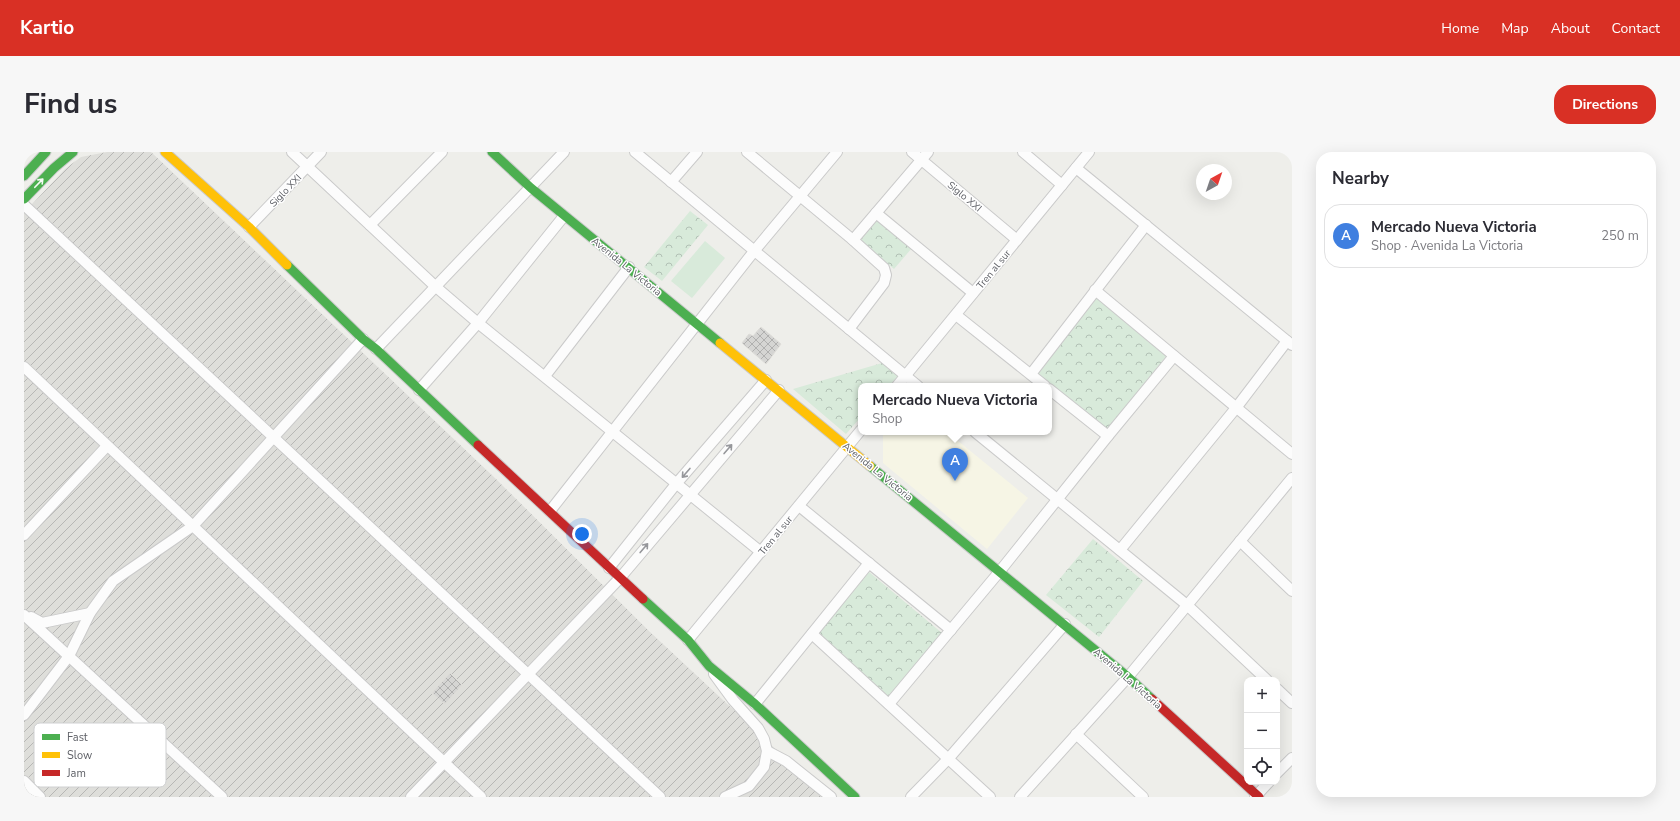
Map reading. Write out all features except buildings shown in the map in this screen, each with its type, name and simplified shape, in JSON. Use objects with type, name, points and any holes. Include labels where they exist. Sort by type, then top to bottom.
[{"type":"street","points":[[24,176],[46,152]]},
{"type":"street","points":[[24,199],[54,168],[73,152]]},
{"type":"street","points":[[165,152],[249,227],[363,339],[376,349],[418,390],[688,640],[709,666],[732,700],[758,728],[764,739],[767,751],[764,767],[749,786],[725,797]]},
{"type":"street","points":[[292,152],[436,288],[761,552]]},
{"type":"street","name":"Siglo XXI","points":[[249,227],[321,152]]},
{"type":"street","points":[[370,225],[442,152]]},
{"type":"street","name":"Avenida La Victoria","points":[[492,152],[564,216],[629,267],[848,446],[1128,677],[1257,796]]},
{"type":"street","points":[[376,349],[436,288],[564,152]]},
{"type":"street","points":[[635,152],[756,250],[914,383]]},
{"type":"street","points":[[671,182],[697,152]]},
{"type":"street","points":[[747,152],[853,240],[884,268],[886,275],[884,283],[849,329]]},
{"type":"street","points":[[550,511],[756,250],[837,152]]},
{"type":"street","name":"Siglo XXI","points":[[912,152],[925,156],[1017,240]]},
{"type":"street","points":[[1023,152],[1062,185]]},
{"type":"street","name":"Tren al sur","points":[[900,383],[1090,152]]},
{"type":"street","points":[[853,240],[925,156]]},
{"type":"street","points":[[1076,168],[1290,343],[1120,550]]},
{"type":"street","points":[[24,205],[660,797]]},
{"type":"street","points":[[876,213],[973,294]]},
{"type":"street","points":[[418,390],[478,323],[564,216]]},
{"type":"street","points":[[1031,374],[1146,225]]},
{"type":"street","points":[[545,376],[629,267]]},
{"type":"street","points":[[1095,290],[1292,454]]},
{"type":"street","points":[[956,315],[1042,383]]},
{"type":"street","points":[[24,715],[69,656],[90,612],[113,581],[193,526],[363,339]]},
{"type":"street","points":[[889,704],[1000,571],[1174,356]]},
{"type":"street","points":[[24,367],[481,797]]},
{"type":"street","points":[[609,568],[676,484],[766,380]]},
{"type":"street","points":[[412,797],[528,673],[620,578],[779,390]]},
{"type":"street","points":[[1052,391],[1108,436]]},
{"type":"street","name":"Tren al sur","points":[[688,640],[858,434]]},
{"type":"street","points":[[979,435],[1187,605],[1264,677]]},
{"type":"street","points":[[24,535],[107,446]]},
{"type":"street","points":[[1020,797],[1128,677],[1292,478]]},
{"type":"street","points":[[799,506],[951,630]]},
{"type":"street","points":[[1240,541],[1292,591]]},
{"type":"street","points":[[755,704],[869,563]]},
{"type":"street","points":[[24,614],[42,623],[90,612]]},
{"type":"street","points":[[24,614],[142,723]]},
{"type":"street","points":[[911,797],[949,758],[1065,624]]},
{"type":"street","points":[[812,634],[990,797]]},
{"type":"street","points":[[709,666],[755,704],[855,797]]},
{"type":"street","points":[[1280,692],[1292,703]]},
{"type":"street","points":[[1076,734],[1143,797]]},
{"type":"street","points":[[166,745],[222,797]]},
{"type":"street","points":[[767,751],[786,761],[831,797]]},
{"type":"street","points":[[1280,771],[1292,758]]},
{"type":"street","points":[[24,781],[40,797]]},
{"type":"street","points":[[1257,796],[1266,785]]},
{"type":"shaded area","points":[[107,152],[151,152],[496,479],[650,632],[827,797],[24,797],[24,213],[65,169],[81,157]]},
{"type":"shaded area","points":[[883,435],[951,435],[1028,498],[987,549],[883,463]]},
{"type":"green space","points":[[690,211],[708,225],[662,281],[644,267]]},
{"type":"green space","points":[[876,217],[912,248],[894,269],[858,239]]},
{"type":"green space","points":[[705,241],[725,258],[692,298],[671,281]]},
{"type":"green space","points":[[1096,297],[1167,355],[1107,430],[1052,386],[1052,383],[1048,383],[1037,374]]},
{"type":"green space","points":[[882,363],[898,376],[892,383],[858,383],[858,420],[846,434],[793,389]]},
{"type":"green space","points":[[1093,539],[1143,581],[1099,637],[1046,595]]},
{"type":"green space","points":[[869,572],[942,633],[888,698],[817,634]]},
{"type":"traffic: fast","points":[[24,176],[46,152]]},
{"type":"traffic: fast","points":[[24,199],[54,168],[73,152]]},
{"type":"traffic: fast","points":[[492,152],[531,188],[720,343]]},
{"type":"traffic: fast","points":[[287,265],[363,339],[376,349],[478,445]]},
{"type":"traffic: fast","points":[[870,466],[1128,677],[1152,699]]},
{"type":"traffic: fast","points":[[643,599],[688,640],[709,666],[755,704],[855,797]]},
{"type":"traffic: slow","points":[[165,152],[249,227],[287,265]]},
{"type":"traffic: slow","points":[[720,343],[870,466]]},
{"type":"traffic: jam","points":[[478,445],[643,599]]},
{"type":"traffic: jam","points":[[1152,699],[1259,797]]},
{"type":"place","name":"Mercado Nueva Victoria","points":[[955,481]]}]
